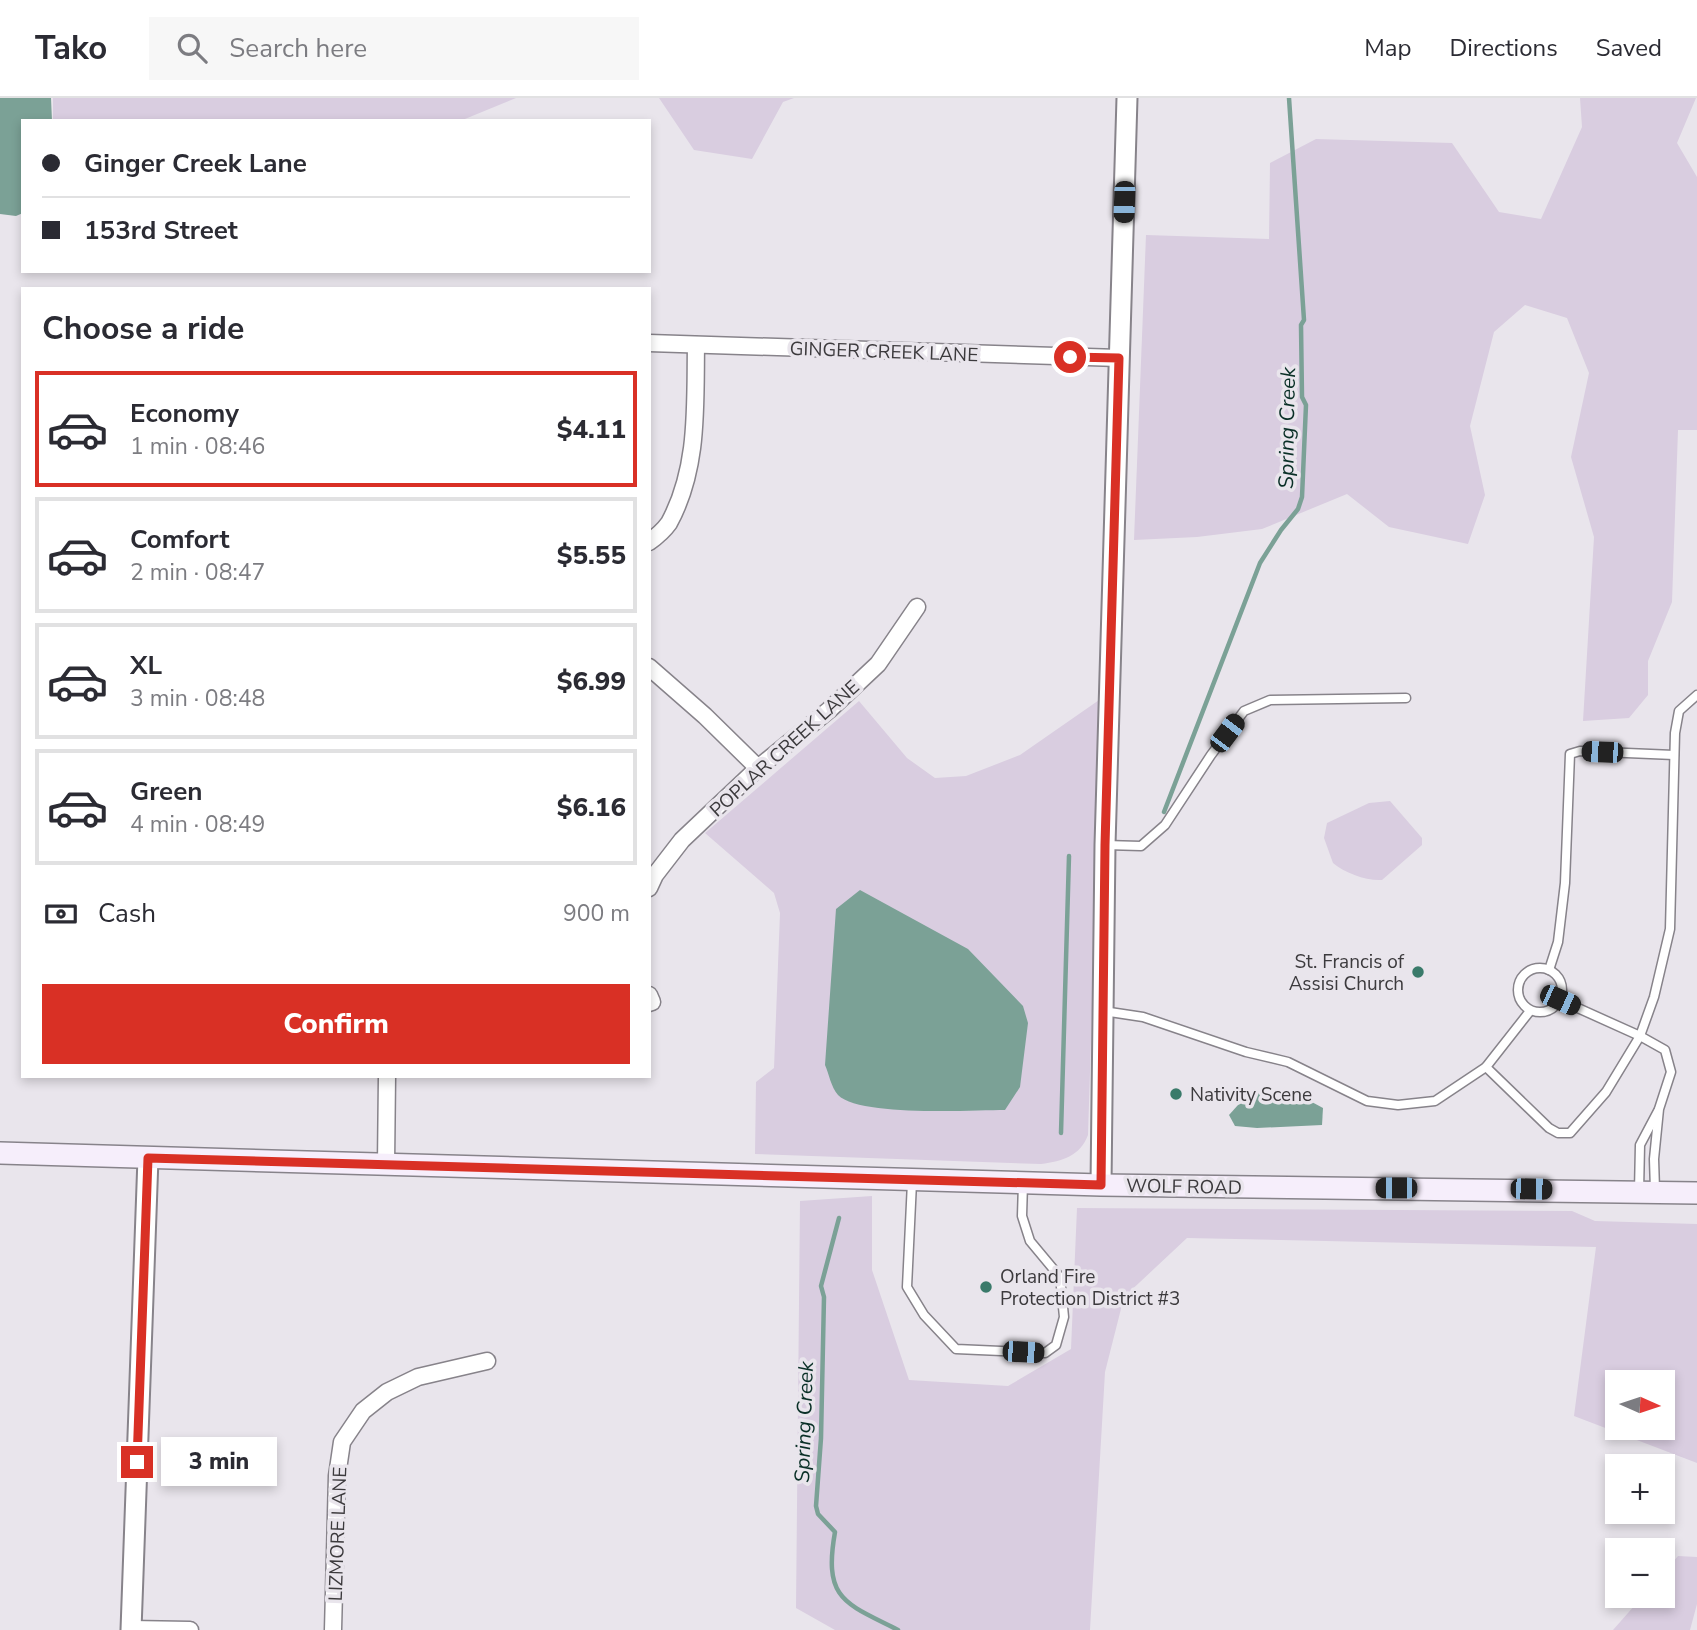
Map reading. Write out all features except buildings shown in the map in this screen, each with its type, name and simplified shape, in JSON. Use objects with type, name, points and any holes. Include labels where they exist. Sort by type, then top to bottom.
[{"type":"main road","name":"WOLF ROAD","points":[[0,1153],[1101,1185],[1697,1193]]},
{"type":"street","points":[[1101,1185],[1105,845],[1126,98]]},
{"type":"street","name":"GINGER CREEK LANE","points":[[651,344],[1119,358]]},
{"type":"street","points":[[651,540],[668,525],[689,472],[694,446],[696,345]]},
{"type":"street","name":"POPLAR CREEK LANE","points":[[651,884],[682,840],[758,768],[829,710],[878,663],[917,607]]},
{"type":"street","points":[[651,669],[758,768]]},
{"type":"street","points":[[386,1164],[387,1078]]},
{"type":"street","points":[[148,1158],[131,1629],[190,1630]]},
{"type":"street","name":"LIZMORE LANE","points":[[333,1630],[337,1476],[342,1442],[363,1411],[387,1392],[418,1377],[487,1361]]},
{"type":"lane","points":[[1486,1067],[1549,1128],[1558,1133],[1570,1133],[1606,1091],[1640,1036],[1654,997],[1670,929],[1675,733],[1679,711],[1697,695]]},
{"type":"lane","points":[[1105,845],[1141,846],[1166,825],[1210,755],[1244,711],[1270,700],[1406,698]]},
{"type":"lane","points":[[1549,970],[1558,942],[1565,883],[1570,754],[1580,751],[1674,755]]},
{"type":"lane","points":[[1535,968],[1549,970],[1562,986],[1560,1000],[1550,1010],[1537,1013],[1530,1011],[1524,1007],[1517,994],[1519,981],[1523,975],[1535,968]]},
{"type":"lane","points":[[1560,1000],[1665,1050],[1671,1073],[1659,1109],[1640,1145],[1647,1191]]},
{"type":"lane","points":[[1103,1011],[1143,1017],[1246,1052],[1288,1062],[1367,1101],[1398,1105],[1435,1101],[1486,1067],[1530,1011]]},
{"type":"lane","points":[[1647,1191],[1654,1159],[1659,1109]]},
{"type":"lane","points":[[912,1179],[907,1287],[924,1315],[956,1349],[1045,1353],[1056,1345],[1064,1317],[1060,1277],[1030,1241],[1022,1216],[1023,1182]]},
{"type":"shaded area","points":[[0,98],[51,98],[52,119],[21,119],[21,214],[16,216],[0,214]]},
{"type":"shaded area","points":[[53,98],[516,98],[465,119],[53,119]]},
{"type":"shaded area","points":[[659,98],[794,98],[783,102],[752,159],[694,150]]},
{"type":"shaded area","points":[[1580,98],[1696,98],[1677,143],[1697,177],[1697,430],[1678,430],[1672,602],[1648,661],[1648,695],[1629,718],[1583,721],[1594,537],[1571,457],[1589,373],[1567,318],[1525,305],[1494,332],[1470,426],[1485,495],[1468,544],[1389,527],[1347,494],[1262,529],[1197,537],[1134,540],[1146,235],[1269,239],[1270,163],[1316,139],[1452,143],[1499,212],[1541,219],[1582,127]]},
{"type":"shaded area","points":[[1102,698],[1088,1135],[1085,1142],[1070,1156],[1041,1164],[755,1154],[756,1082],[774,1068],[780,913],[774,893],[705,833],[859,701],[907,758],[935,778],[966,776],[1020,755]]},
{"type":"shaded area","points":[[1390,801],[1422,838],[1422,845],[1382,880],[1356,876],[1333,863],[1324,838],[1327,823],[1369,803]]},
{"type":"shaded area","points":[[860,890],[968,949],[1023,1006],[1028,1023],[1020,1087],[1005,1110],[943,1111],[869,1107],[850,1102],[836,1092],[825,1065],[836,909]]},
{"type":"shaded area","points":[[1263,1088],[1297,1094],[1323,1108],[1322,1125],[1257,1128],[1235,1126],[1229,1115],[1238,1105]]},
{"type":"shaded area","points":[[872,1196],[872,1270],[909,1380],[1008,1386],[1071,1349],[1077,1208],[1572,1211],[1595,1221],[1697,1224],[1697,1463],[1637,1440],[1675,1440],[1675,1370],[1605,1370],[1605,1428],[1574,1416],[1596,1247],[1187,1238],[1124,1297],[1105,1372],[1090,1630],[835,1630],[796,1608],[800,1201]]},
{"type":"shaded area","points":[[1678,1556],[1697,1557],[1697,1604],[1690,1630],[1613,1630],[1632,1608],[1675,1608],[1675,1560]]},
{"type":"waterway","name":"Spring Creek","points":[[1164,812],[1260,563],[1298,509],[1302,497],[1306,405],[1302,397],[1301,325],[1304,320],[1289,98]]},
{"type":"waterway","name":"Spring Creek","points":[[1061,1133],[1069,856]]},
{"type":"waterway","name":"Spring Creek","points":[[839,1218],[821,1286],[824,1297],[821,1438],[816,1506],[818,1514],[835,1532],[832,1572],[842,1596],[864,1613],[898,1630]]},
{"type":"place","name":"St. Francis of Assisi Church","points":[[1418,972]]},
{"type":"place","name":"Nativity Scene","points":[[1176,1094]]},
{"type":"place","name":"Orland Fire Protection District #3","points":[[986,1287]]},
{"type":"route","points":[[137,1462],[148,1158],[1101,1185],[1105,845],[1119,358],[1070,357]]}]
